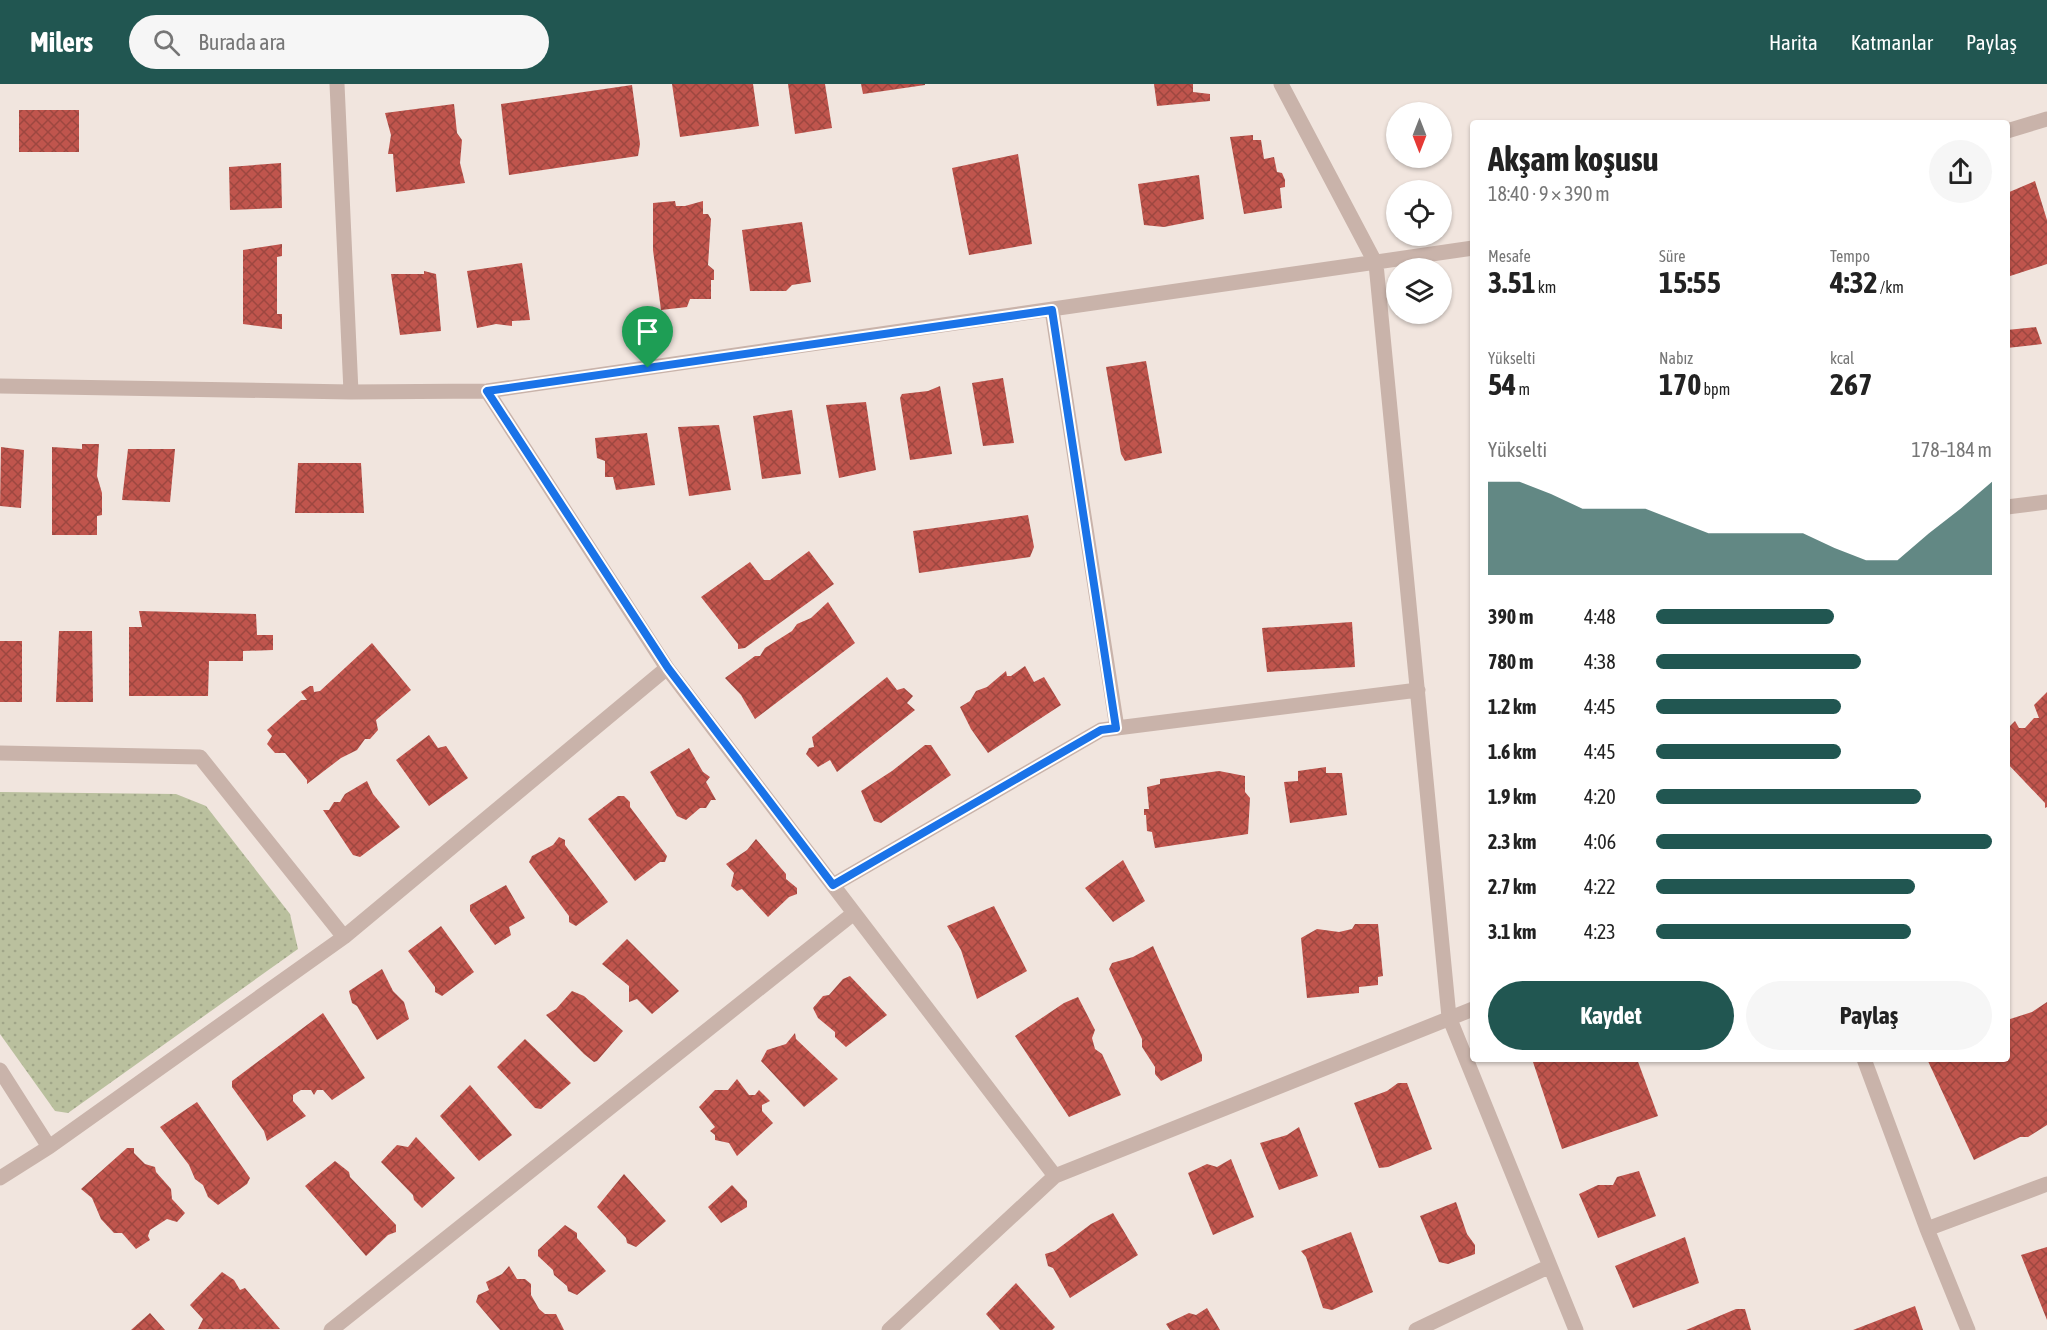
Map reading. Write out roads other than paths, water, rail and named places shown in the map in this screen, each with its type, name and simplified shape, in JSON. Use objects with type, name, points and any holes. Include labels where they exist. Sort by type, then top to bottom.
[{"type":"street","points":[[337,84],[351,392]]},
{"type":"street","points":[[1281,84],[1376,264],[1449,1017],[1576,1330]]},
{"type":"street","points":[[2010,130],[2047,119]]},
{"type":"street","points":[[0,386],[351,392],[487,391],[1376,264],[1470,248]]},
{"type":"street","points":[[1052,310],[1116,728]]},
{"type":"street","points":[[487,391],[668,668],[1055,1176]]},
{"type":"street","points":[[2010,507],[2047,502]]},
{"type":"street","points":[[0,1178],[49,1147],[344,937],[668,668]]},
{"type":"street","points":[[833,885],[1101,730],[1418,690]]},
{"type":"street","points":[[0,753],[200,757],[344,937]]},
{"type":"street","points":[[331,1330],[854,913]]},
{"type":"street","points":[[889,1330],[1055,1176],[1470,1010]]},
{"type":"street","points":[[1865,1062],[1927,1229],[1968,1330]]},
{"type":"street","points":[[0,1070],[49,1147]]},
{"type":"street","points":[[1927,1229],[2047,1184]]},
{"type":"street","points":[[1416,1330],[1550,1266]]}]
